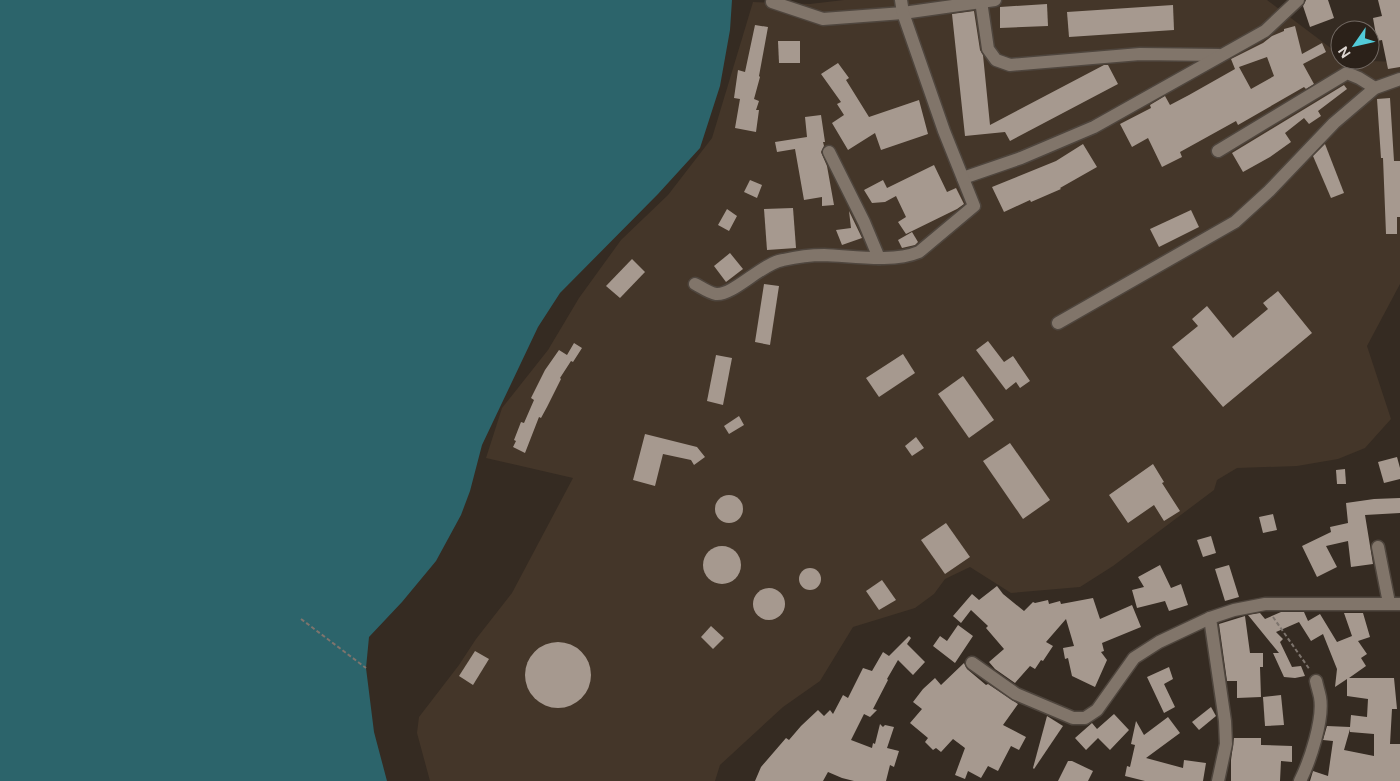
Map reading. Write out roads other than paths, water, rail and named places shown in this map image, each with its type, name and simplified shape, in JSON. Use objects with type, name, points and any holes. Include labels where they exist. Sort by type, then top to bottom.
[{"type":"street","points":[[772,2],[823,19],[902,6],[995,0]]},
{"type":"street","points":[[963,178],[1021,158],[1094,127],[1265,31],[1298,0]]},
{"type":"street","points":[[981,1],[988,49],[996,60],[1010,65],[1140,54],[1220,55]]},
{"type":"street","points":[[695,284],[715,294],[725,293],[772,262],[781,260],[821,255],[879,258],[910,256],[919,252],[974,206],[944,132],[902,6]]},
{"type":"street","points":[[1218,152],[1347,73],[1360,78],[1375,88]]},
{"type":"street","points":[[1058,323],[1235,222],[1269,191],[1334,123],[1375,88],[1400,79]]},
{"type":"street","points":[[829,152],[864,222],[879,258]]},
{"type":"street","points":[[972,663],[1016,694],[1073,718],[1085,718],[1097,710],[1134,658],[1159,642],[1210,618],[1234,610],[1265,604],[1395,604],[1378,546]]},
{"type":"street","points":[[1210,618],[1225,721],[1226,744],[1218,781]]},
{"type":"street","points":[[1300,781],[1309,762],[1319,722],[1321,698],[1316,681]]},
{"type":"water","points":[[0,0],[732,0],[730,30],[720,86],[700,148],[658,194],[560,293],[538,327],[482,445],[470,491],[461,515],[436,561],[402,602],[369,637],[366,668],[374,732],[387,781],[0,781]]}]
